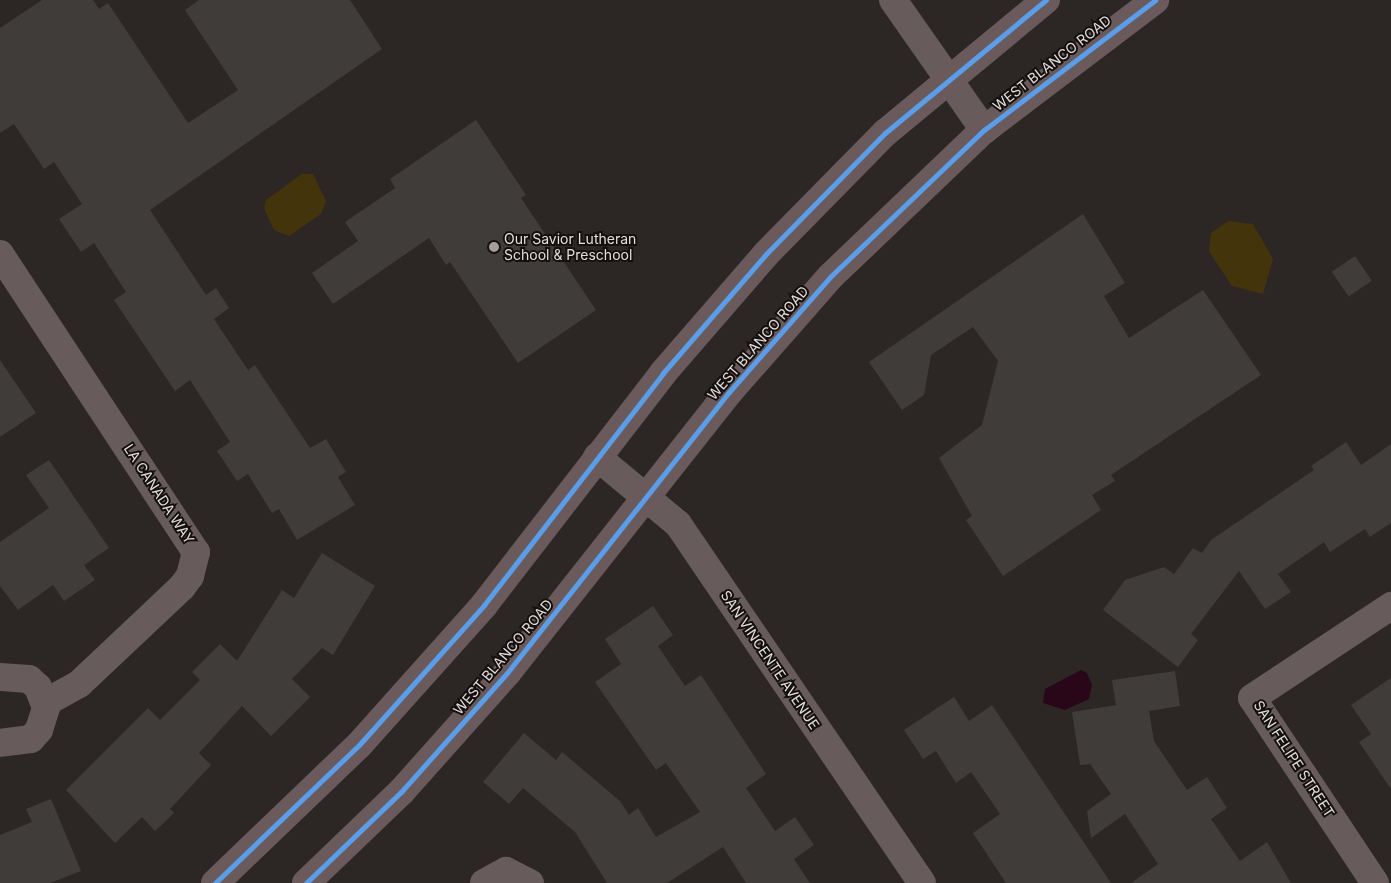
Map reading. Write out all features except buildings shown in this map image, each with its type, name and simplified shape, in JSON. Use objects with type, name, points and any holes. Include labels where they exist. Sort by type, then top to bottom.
[{"type":"main road","points":[[215,883],[366,738],[484,605],[597,457],[766,254],[885,133],[946,79],[1046,0]]},
{"type":"main road","name":"WEST BLANCO ROAD","points":[[306,883],[401,792],[507,673],[793,316],[869,236],[984,130],[1155,0]]},
{"type":"street","points":[[893,0],[946,79],[984,130]]},
{"type":"street","name":"LA CANADA WAY","points":[[1,257],[196,552],[190,576],[182,587],[79,684],[45,704]]},
{"type":"street","name":"SAN VINCENTE AVENUE","points":[[597,457],[649,496],[678,524],[922,883]]},
{"type":"street","name":"SAN FELIPE STREET","points":[[1375,883],[1252,698],[1391,606]]},
{"type":"street","points":[[0,677],[29,679],[45,704],[44,720],[31,738],[0,743]]},
{"type":"street","points":[[484,883],[506,871],[530,883]]},
{"type":"shaded area","points":[[302,174],[313,174],[326,201],[321,214],[289,236],[274,230],[264,208],[266,200]]},
{"type":"shaded area","points":[[1228,221],[1253,224],[1273,259],[1263,294],[1232,286],[1209,251],[1211,233]]},
{"type":"shaded area","points":[[1081,670],[1087,673],[1092,685],[1089,699],[1065,710],[1043,703],[1045,689]]},
{"type":"cycle path","points":[[215,883],[359,745],[484,605],[663,373],[766,254],[885,133],[1046,0]]},
{"type":"cycle path","points":[[306,883],[401,792],[507,673],[729,392],[831,276],[984,130],[1155,0]]},
{"type":"place","name":"Our Savior Lutheran School & Preschool","points":[[494,247]]}]
